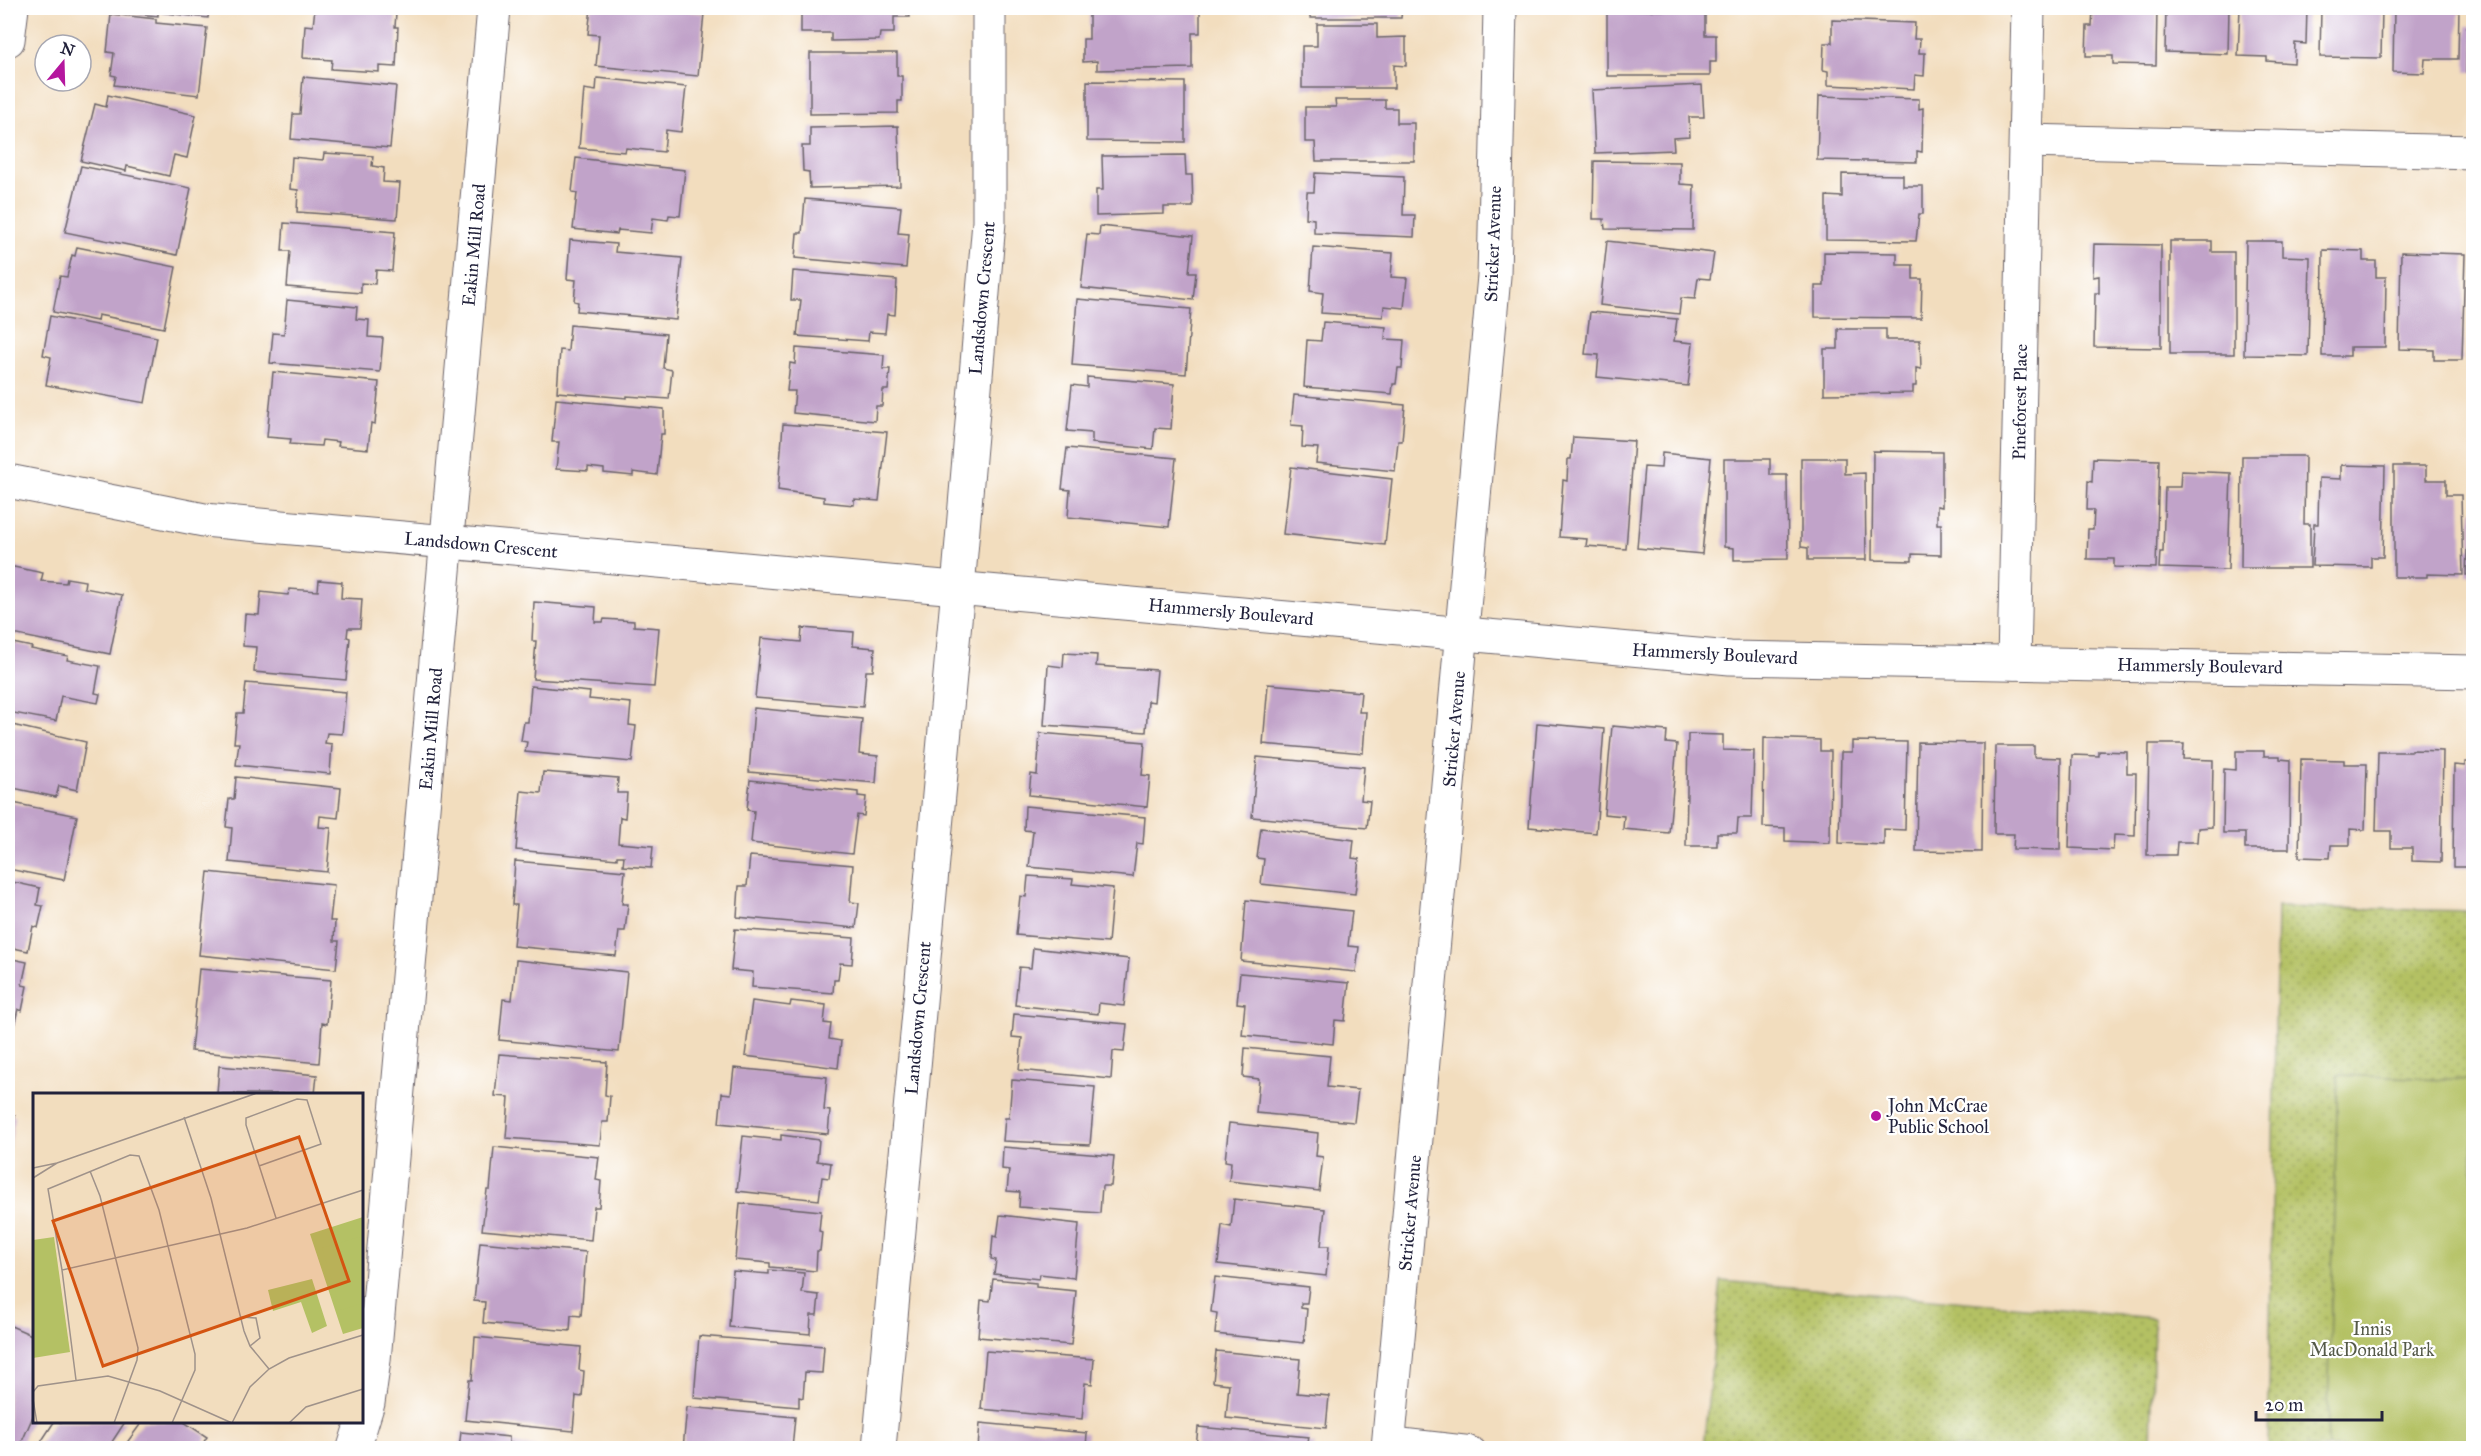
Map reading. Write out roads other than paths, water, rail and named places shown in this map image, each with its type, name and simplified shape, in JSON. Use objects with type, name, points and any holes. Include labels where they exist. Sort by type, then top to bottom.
[{"type":"street","points":[[8,40],[12,8]]},
{"type":"street","name":"Eakin Mill Road","points":[[363,1419],[368,1403],[374,1360],[494,8]]},
{"type":"street","name":"Landsdown Crescent","points":[[879,1449],[898,1222],[958,588],[989,222],[989,8]]},
{"type":"street","name":"Stricker Avenue","points":[[1389,1442],[1494,276],[1500,8]]},
{"type":"street","name":"Pineforest Place","points":[[2014,663],[2028,8]]},
{"type":"street","points":[[2026,141],[2474,152]]},
{"type":"street","name":"Landsdown Crescent","points":[[8,481],[204,520],[958,588]]},
{"type":"street","name":"Hammersly Boulevard","points":[[958,588],[1730,658],[2474,672]]},
{"type":"street","name":"Eakin Mill Road","points":[[354,1449],[362,1423]]},
{"type":"lane","points":[[1389,1442],[1472,1447]]},
{"type":"place","name":"John McCrae Public School","points":[[1876,1116]]},
{"type":"park label","name":"Innis MacDonald Park","points":[[2372,1339]]}]
